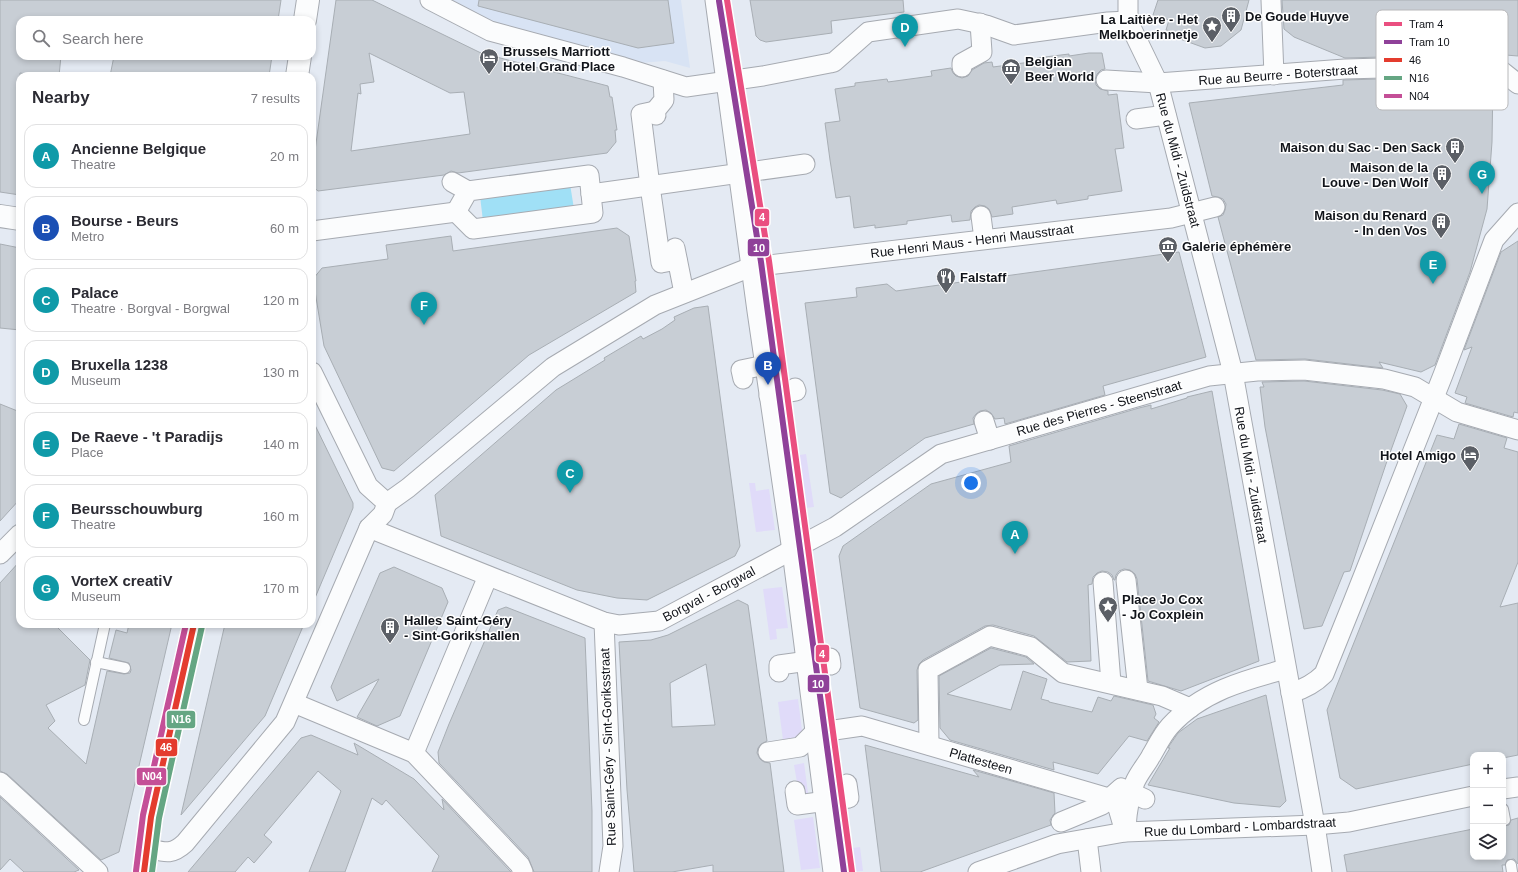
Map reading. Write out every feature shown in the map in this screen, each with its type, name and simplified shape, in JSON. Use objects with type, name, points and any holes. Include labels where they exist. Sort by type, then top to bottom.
[{"type":"street","points":[[306,16],[308,0]]},
{"type":"street","points":[[430,0],[490,31],[623,67],[686,88],[834,62],[868,32],[958,19],[980,23],[1014,35],[1108,22],[1128,21],[1128,0]]},
{"type":"street","points":[[715,0],[757,311],[792,551],[814,733],[833,872]]},
{"type":"street","points":[[1271,0],[1274,75]]},
{"type":"street","name":"Rue du Midi - Zuidstraat","points":[[1128,21],[1158,83],[1233,373],[1315,825],[1322,872]]},
{"type":"street","points":[[962,67],[962,63],[982,52],[980,23]]},
{"type":"street","points":[[298,72],[299,60]]},
{"type":"street","name":"Rue au Beurre - Boterstraat","points":[[1106,80],[1158,83],[1345,69],[1376,68]]},
{"type":"street","name":"Rue au Beurre - Boterstraat","points":[[1508,76],[1518,84]]},
{"type":"street","points":[[663,80],[664,100],[656,113],[641,114],[661,263],[676,254],[684,293]]},
{"type":"street","points":[[1136,119],[1166,115]]},
{"type":"street","points":[[591,194],[805,164]]},
{"type":"street","points":[[588,175],[591,194],[593,213],[467,234],[456,212],[460,187],[588,175]]},
{"type":"street","name":"Rue Henri Maus - Henri Mausstraat","points":[[387,503],[408,488],[553,367],[655,305],[751,267],[1171,218],[1216,207]]},
{"type":"street","points":[[316,230],[456,212]]},
{"type":"street","points":[[1291,693],[1315,683],[1324,674],[1354,602],[1494,240],[1518,213]]},
{"type":"street","points":[[0,216],[16,218]]},
{"type":"street","points":[[981,216],[984,239]]},
{"type":"street","points":[[743,379],[741,370],[765,365]]},
{"type":"street","name":"Rue des Pierres - Steenstraat","points":[[792,551],[835,527],[942,454],[1209,376],[1257,371],[1304,370],[1384,379],[1415,387],[1457,412],[1518,430]]},
{"type":"street","points":[[146,848],[168,853],[178,850],[285,722],[369,528],[383,514],[387,503],[368,486],[316,380]]},
{"type":"street","points":[[770,396],[796,391],[795,388]]},
{"type":"street","points":[[984,421],[990,440]]},
{"type":"street","name":"Borgval - Borgwal","points":[[369,528],[604,622],[619,625],[658,621],[792,551]]},
{"type":"street","points":[[0,554],[16,538]]},
{"type":"street","points":[[414,754],[488,576]]},
{"type":"street","points":[[1126,580],[1138,690]]},
{"type":"street","points":[[1103,582],[1111,683]]},
{"type":"street","name":"Rue Saint-Géry - Sint-Goriksstraat","points":[[604,622],[614,846],[609,872]]},
{"type":"street","points":[[144,872],[150,817],[193,628]]},
{"type":"street","points":[[929,745],[928,670],[990,636],[1031,647],[1063,672],[1171,699],[1190,708]]},
{"type":"street","points":[[779,672],[779,665],[805,661],[830,658],[831,665]]},
{"type":"street","points":[[1138,796],[1135,782],[1161,738],[1170,726],[1190,708],[1211,694],[1255,676],[1286,669]]},
{"type":"street","points":[[294,703],[414,754],[520,865],[523,872]]},
{"type":"street","name":"Plattesteen","points":[[814,733],[862,726],[1109,798]]},
{"type":"street","points":[[768,752],[800,747],[814,733]]},
{"type":"street","points":[[0,782],[98,872]]},
{"type":"street","points":[[795,791],[797,805],[849,798],[847,784]]},
{"type":"street","points":[[1506,789],[1518,787]]},
{"type":"street","points":[[1061,822],[1102,805],[1121,788],[1138,796]]},
{"type":"street","points":[[1125,832],[1128,806],[1138,796]]},
{"type":"street","name":"Rue du Lombard - Lombardstraat","points":[[978,872],[1057,844],[1125,832],[1315,825],[1349,822],[1470,797]]},
{"type":"street","points":[[1109,798],[1118,808],[1125,832]]},
{"type":"street","points":[[1087,839],[1091,872]]},
{"type":"lane","points":[[84,720],[104,628]]},
{"type":"lane","points":[[96,662],[125,668]]},
{"type":"shaded area","points":[[437,0],[681,0],[690,68],[665,61],[639,63],[497,27]]},
{"type":"shaded area","points":[[792,452],[793,456],[806,454],[814,507],[794,509],[786,453]]},
{"type":"shaded area","points":[[749,483],[755,483],[756,491],[769,489],[775,530],[756,532]]},
{"type":"shaded area","points":[[782,587],[788,628],[776,629],[777,639],[770,640],[763,589]]},
{"type":"shaded area","points":[[798,699],[803,738],[783,740],[778,702]]},
{"type":"shaded area","points":[[804,763],[808,793],[799,794],[794,765]]},
{"type":"shaded area","points":[[813,817],[820,868],[801,870],[794,820]]},
{"type":"shaded area","points":[[844,837],[845,849],[860,847],[863,871],[842,872],[838,838]]},
{"type":"water","points":[[570,184],[574,209],[483,221],[480,196]]},
{"type":"building","points":[[0,0],[281,0],[279,16],[16,16],[16,60],[61,60],[59,72],[16,72],[16,194],[0,192]]},
{"type":"building","name":"Brussels Marriott Hotel Grand Place","points":[[336,0],[372,0],[481,53],[608,86],[610,97],[612,97],[617,130],[615,130],[616,142],[607,153],[458,173],[451,171],[444,175],[318,191],[316,189],[316,143]],"holes":[[[369,53],[450,93],[464,92],[470,134],[351,151],[358,93],[361,94],[360,84],[374,82]]]},
{"type":"building","points":[[479,0],[668,0],[674,43],[638,48],[478,6]]},
{"type":"building","points":[[750,0],[903,0],[904,12],[831,21],[832,33],[766,42],[760,40],[756,36]]},
{"type":"building","points":[[1158,0],[1249,0],[1241,30],[1221,46],[1205,48],[1169,35],[1171,31],[1166,30],[1169,20],[1153,15]]},
{"type":"building","points":[[1282,0],[1518,0],[1518,56],[1508,55],[1508,10],[1376,10],[1376,57],[1345,58],[1294,37],[1284,29]]},
{"type":"building","points":[[1102,53],[1105,69],[1101,70],[1097,74],[1095,80],[1096,85],[1100,89],[1108,91],[1108,95],[1117,94],[1124,148],[1115,149],[1122,191],[1088,196],[1088,199],[1057,204],[1056,200],[1012,207],[1013,214],[992,217],[989,209],[985,206],[979,205],[971,211],[970,220],[952,222],[951,215],[907,221],[907,224],[875,228],[875,225],[854,228],[850,196],[836,198],[830,160],[825,123],[840,121],[835,89],[855,86],[855,83],[887,79],[888,82],[932,76],[931,71],[951,68],[956,76],[962,78],[968,76],[972,70],[984,63],[992,62],[993,67],[1038,61],[1037,58]]},
{"type":"building","points":[[113,60],[271,60],[270,72],[111,72]]},
{"type":"building","points":[[1376,79],[1376,110],[1492,110],[1492,142],[1487,209],[1470,272],[1435,365],[1421,372],[1379,362],[1383,368],[1305,359],[1256,360],[1218,217],[1223,215],[1226,204],[1223,199],[1212,196],[1189,103],[1343,85],[1343,80]]},
{"type":"building","points":[[617,228],[629,236],[636,281],[636,292],[529,355],[394,471],[382,468],[324,346],[316,297],[316,275],[322,268],[388,259],[386,245],[451,236],[453,251]]},
{"type":"building","points":[[1518,241],[1518,413],[1514,412],[1513,417],[1465,403],[1467,397],[1455,393],[1472,347],[1464,350],[1501,252]]},
{"type":"building","points":[[0,244],[16,247],[16,330],[0,328]]},
{"type":"building","points":[[1179,252],[1206,357],[1103,386],[1105,395],[1005,424],[1004,418],[995,419],[991,413],[986,410],[980,411],[973,418],[974,424],[925,438],[841,498],[830,493],[805,303],[857,297],[856,288],[887,284],[896,291]]},
{"type":"building","points":[[708,306],[740,546],[735,556],[647,600],[617,598],[577,590],[441,536],[435,495],[556,390],[605,360],[604,358],[641,336],[643,339],[662,329],[675,320],[674,317],[694,308]]},
{"type":"building","points":[[1304,381],[1382,390],[1400,394],[1407,406],[1350,571],[1344,572],[1322,626],[1304,629],[1265,427],[1260,387],[1264,387],[1262,382]]},
{"type":"building","points":[[1212,391],[1259,661],[1181,691],[1148,681],[1137,579],[1135,574],[1130,570],[1124,569],[1119,571],[1114,580],[1112,575],[1108,572],[1102,571],[1093,577],[1092,584],[1088,585],[1091,661],[1067,662],[1034,636],[993,625],[985,626],[923,660],[919,664],[917,670],[918,720],[914,723],[860,708],[839,556],[843,546],[931,484],[1011,462],[1009,446],[1139,408],[1151,405],[1151,409],[1187,397]]},
{"type":"building","points":[[0,404],[16,410],[16,503],[0,521]]},
{"type":"building","points":[[1459,424],[1507,438],[1504,448],[1518,452],[1518,562],[1500,607],[1518,603],[1518,755],[1506,757],[1506,752],[1470,752],[1470,765],[1356,789],[1340,778],[1327,710],[1437,435],[1454,439]]},
{"type":"building","points":[[316,427],[353,503],[353,508],[316,596]]},
{"type":"building","points":[[16,565],[16,628],[58,628],[90,660],[85,685],[46,705],[55,721],[48,728],[86,764],[107,671],[124,674],[130,673],[131,670],[129,663],[109,658],[116,630],[127,633],[128,628],[171,628],[119,852],[101,860],[7,774],[0,771],[0,583]]},
{"type":"building","name":"Halles Saint-Géry - Sint-Gorikshallen","points":[[394,567],[442,588],[448,602],[400,716],[377,726],[357,717],[379,679],[337,701],[331,687],[380,573]]},
{"type":"building","points":[[738,600],[748,605],[767,741],[761,744],[757,753],[760,759],[764,762],[770,763],[784,872],[713,872],[713,865],[672,872],[634,872],[627,790],[619,642],[651,640],[668,635]],"holes":[[[706,664],[715,725],[672,727],[670,683]]]},
{"type":"building","points":[[506,607],[585,638],[592,811],[592,872],[534,872],[528,857],[439,763],[438,752],[449,724],[498,610]]},
{"type":"building","points":[[224,628],[302,628],[265,716],[181,815]]},
{"type":"building","points":[[991,648],[1026,657],[1034,664],[1000,665],[947,694],[1011,710],[1023,671],[1047,679],[1041,699],[1049,702],[1092,712],[1098,697],[1111,701],[1114,696],[1153,705],[1156,714],[1154,718],[1159,722],[1147,741],[1129,736],[1098,774],[1053,762],[1054,770],[950,740],[940,728],[939,676]]},
{"type":"building","points":[[1266,695],[1286,801],[1280,807],[1234,803],[1148,785],[1170,748],[1168,748],[1169,746],[1178,733],[1197,719]]},
{"type":"building","points":[[311,735],[358,755],[354,743],[414,779],[444,810],[442,799],[511,872],[432,872],[439,856],[386,800],[382,805],[372,798],[345,872],[309,872],[341,791],[318,771],[264,835],[272,842],[254,863],[248,857],[235,872],[188,872],[301,738]]},
{"type":"building","points":[[865,745],[979,777],[973,770],[1054,793],[1055,813],[1050,820],[1051,825],[920,872],[881,872]]},
{"type":"building","points":[[0,797],[79,870],[74,872],[24,872],[10,859],[0,870]]},
{"type":"building","points":[[1518,818],[1518,864],[1514,859],[1507,860],[1505,865],[1502,865],[1503,872],[1347,872],[1344,855],[1470,830],[1470,860],[1506,860],[1506,826],[1509,825],[1511,820]]},
{"type":"tram line","name":"4","points":[[727,0],[769,261],[852,872]]},
{"type":"tram line","name":"10","points":[[719,1],[761,262],[844,872]]},
{"type":"transit line","name":"N04","points":[[136,871],[143,815],[185,628]]},
{"type":"transit line","name":"46","points":[[144,872],[151,817],[193,628]]},
{"type":"transit line","name":"N16","points":[[152,872],[159,818],[202,628]]},
{"type":"place","name":"De Goude Huyve","points":[[1231,33]]},
{"type":"place","name":"La Laitière - Het Melkboerinnetje","points":[[1212,43]]},
{"type":"place","name":"Bruxella 1238","points":[[905,47]]},
{"type":"place","name":"Brussels Marriott Hotel Grand Place","points":[[489,75]]},
{"type":"place","name":"Belgian Beer World","points":[[1011,85]]},
{"type":"place","name":"Maison du Sac - Den Sack","points":[[1455,164]]},
{"type":"place","name":"Maison de la Louve - Den Wolf","points":[[1442,191]]},
{"type":"place","name":"VorteX creatiV","points":[[1482,194]]},
{"type":"place","name":"Maison du Renard - In den Vos","points":[[1441,239]]},
{"type":"place","name":"Galerie éphémère","points":[[1168,263]]},
{"type":"place","name":"De Raeve - 't Paradijs","points":[[1433,284]]},
{"type":"place","name":"Falstaff","points":[[946,294]]},
{"type":"place","name":"Beursschouwburg","points":[[424,325]]},
{"type":"place","name":"Bourse - Beurs","points":[[768,385]]},
{"type":"place","name":"Hotel Amigo","points":[[1470,472]]},
{"type":"place","name":"Palace","points":[[570,493]]},
{"type":"place","name":"Ancienne Belgique","points":[[1015,554]]},
{"type":"place","name":"Place Jo Cox - Jo Coxplein","points":[[1108,623]]},
{"type":"place","name":"Halles Saint-Géry - Sint-Gorikshallen","points":[[390,644]]}]
